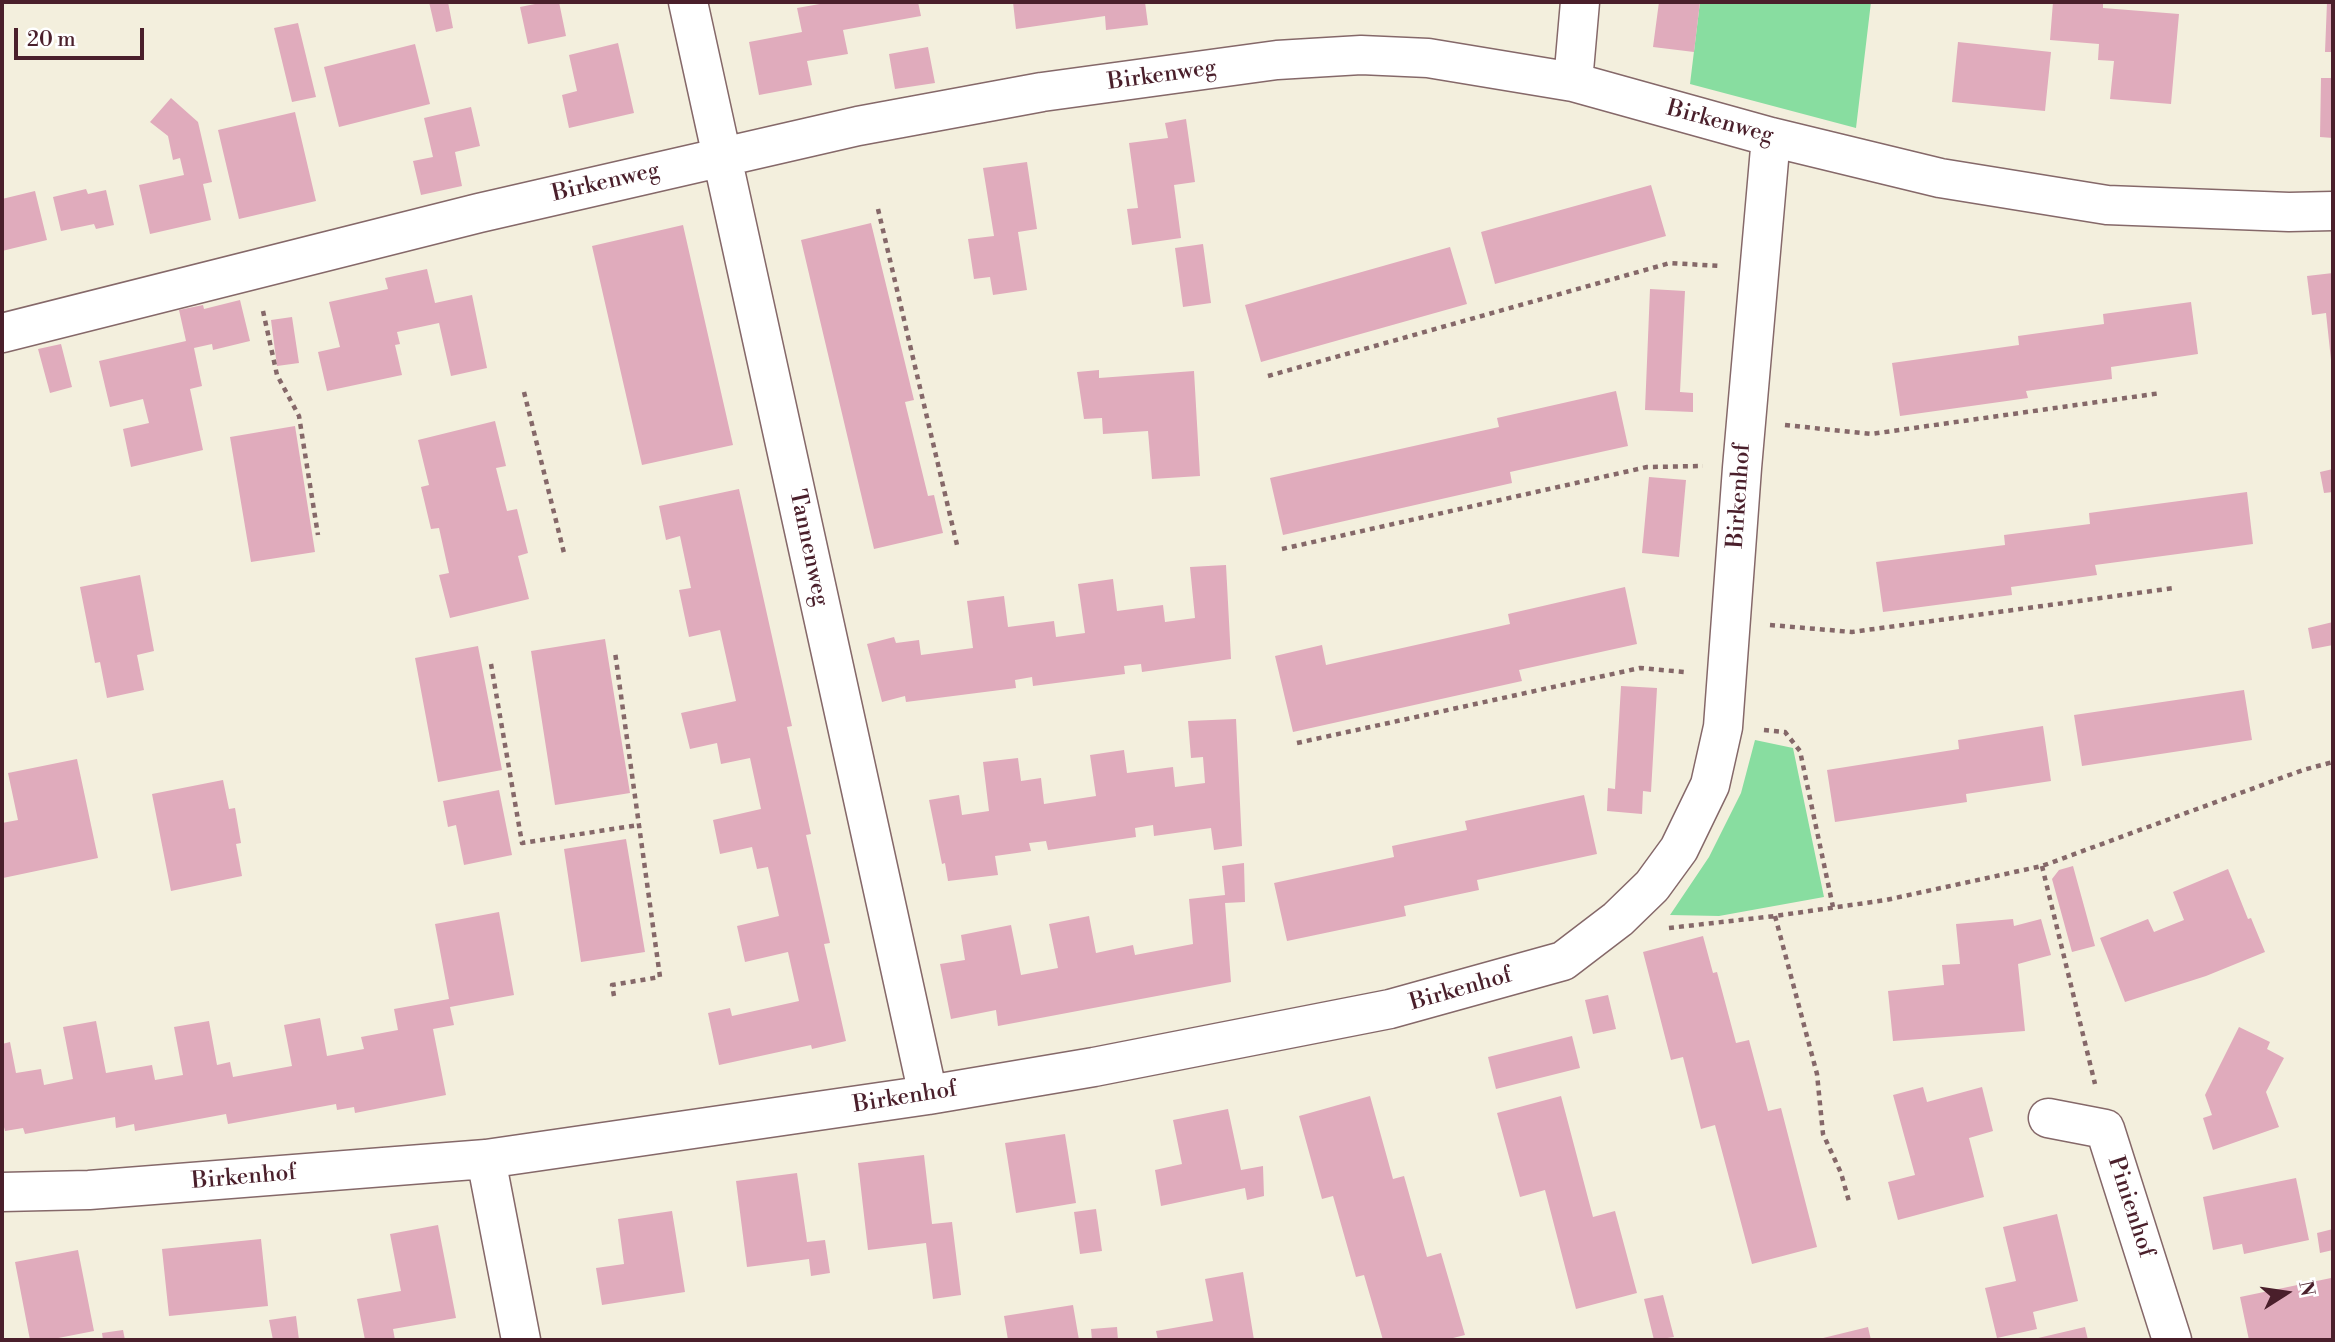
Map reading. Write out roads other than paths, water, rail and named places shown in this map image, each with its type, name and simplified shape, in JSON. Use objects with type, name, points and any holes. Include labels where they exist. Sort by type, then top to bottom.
[{"type":"street","name":"Tannenweg","points":[[688,2],[928,1095]]},
{"type":"street","points":[[1573,82],[1580,2]]},
{"type":"street","name":"Birkenweg","points":[[2,332],[479,213],[858,126],[1042,92],[1277,60],[1362,55],[1428,58],[1573,82],[1771,137],[1940,178],[2107,205],[2289,212],[2333,211]]},
{"type":"street","name":"Birkenhof","points":[[2,1192],[89,1190],[486,1159],[928,1095],[1094,1067],[1390,1009],[1563,961],[1618,919],[1652,886],[1679,849],[1710,785],[1723,727],[1771,137]]},
{"type":"street","name":"Pinienhof","points":[[2048,1118],[2105,1129],[2172,1340]]},
{"type":"street","points":[[486,1159],[521,1340]]}]
